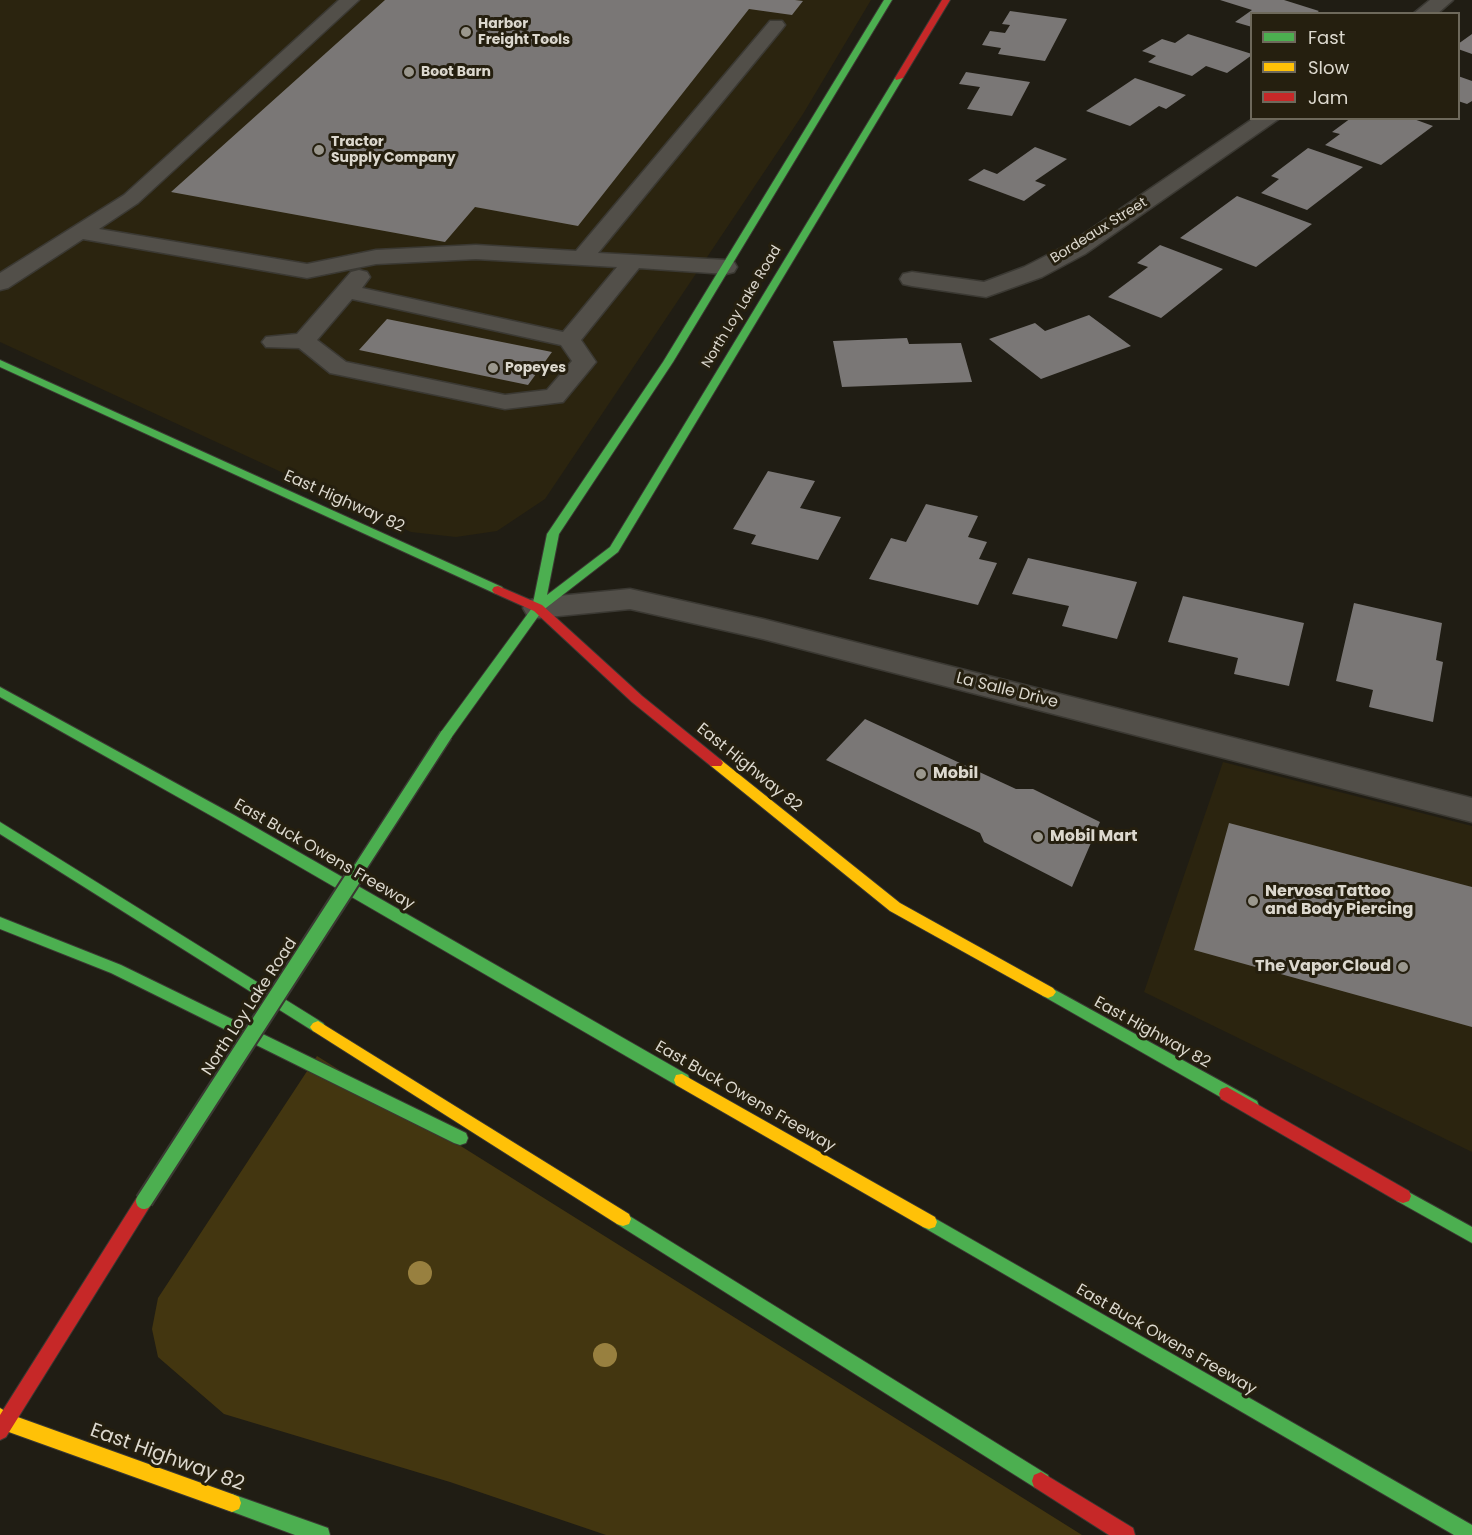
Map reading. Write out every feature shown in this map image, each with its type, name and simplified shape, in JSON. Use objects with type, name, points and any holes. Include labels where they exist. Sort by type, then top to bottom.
[{"type":"main road","name":"North Loy Lake Road","points":[[538,608],[553,534],[668,362],[888,0]]},
{"type":"main road","name":"North Loy Lake Road","points":[[2,1423],[446,735],[538,608],[614,549],[946,0]]},
{"type":"main road","name":"East Highway 82","points":[[0,363],[538,608],[637,699],[895,907],[1227,1094],[1461,1213]]},
{"type":"main road","name":"East Buck Owens Freeway","points":[[0,691],[239,825],[1472,1534]]},
{"type":"main road","points":[[0,827],[1126,1535]]},
{"type":"main road","points":[[0,923],[116,969],[469,1142]]},
{"type":"main road","points":[[1227,1094],[1472,1236]]},
{"type":"main road","points":[[501,1158],[618,1216]]},
{"type":"main road","name":"East Highway 82","points":[[2,1423],[321,1535]]},
{"type":"street","points":[[1427,12],[1443,0]]},
{"type":"street","name":"Bordeaux Street","points":[[912,279],[986,290],[1033,272],[1077,249],[1266,120]]},
{"type":"street","name":"La Salle Drive","points":[[538,608],[630,599],[763,629],[1472,810]]},
{"type":"lane","points":[[0,283],[130,199],[350,0]]},
{"type":"lane","points":[[581,259],[776,25]]},
{"type":"lane","points":[[79,232],[307,271],[376,257],[476,252],[726,267]]},
{"type":"lane","points":[[304,341],[376,257]]},
{"type":"lane","points":[[569,340],[633,262]]},
{"type":"lane","points":[[274,342],[304,341],[338,368],[505,402],[554,397],[584,362],[569,340],[347,291]]},
{"type":"shaded area","points":[[0,0],[871,0],[803,114],[545,499],[497,531],[456,537],[411,532],[0,342]]},
{"type":"shaded area","points":[[1223,762],[1472,826],[1472,1152],[1144,992]]},
{"type":"shaded area","points":[[317,1056],[1082,1535],[606,1535],[450,1482],[224,1414],[158,1357],[152,1329],[158,1298]]},
{"type":"building","points":[[385,0],[803,1],[792,15],[749,9],[578,226],[475,207],[445,242],[171,192]]},
{"type":"building","points":[[1220,0],[1284,0],[1319,11],[1250,12],[1250,26],[1235,22],[1252,10]]},
{"type":"building","points":[[1010,11],[1067,19],[1045,61],[998,54],[1001,48],[982,45],[990,31],[1005,33],[1010,25],[1002,24]]},
{"type":"building","points":[[1188,34],[1250,53],[1250,56],[1227,73],[1206,66],[1192,76],[1148,62],[1156,56],[1142,51],[1162,39],[1175,43]]},
{"type":"building","points":[[1472,34],[1472,54],[1460,50],[1460,43]]},
{"type":"building","points":[[966,72],[1030,82],[1012,116],[967,109],[980,87],[959,84]]},
{"type":"building","points":[[1460,77],[1472,81],[1472,101],[1467,104],[1460,102]]},
{"type":"building","points":[[1135,78],[1186,95],[1166,109],[1159,106],[1130,126],[1086,111]]},
{"type":"building","points":[[1348,120],[1416,120],[1433,126],[1381,165],[1325,145],[1340,134],[1332,132]]},
{"type":"building","points":[[1035,147],[1067,159],[1035,181],[1046,185],[1024,201],[968,180],[984,169],[997,174]]},
{"type":"building","points":[[1308,148],[1363,167],[1307,210],[1261,193],[1279,179],[1271,176]]},
{"type":"building","points":[[1237,196],[1312,224],[1256,267],[1180,238]]},
{"type":"building","points":[[1160,245],[1223,269],[1161,318],[1108,297],[1148,267],[1137,263]]},
{"type":"building","points":[[1089,315],[1131,346],[1041,379],[989,339],[1035,323],[1045,331]]},
{"type":"building","name":"Popeyes","points":[[387,319],[552,352],[528,385],[359,350]]},
{"type":"building","points":[[907,338],[909,344],[961,343],[972,382],[842,387],[833,341]]},
{"type":"building","points":[[768,471],[815,481],[800,508],[841,517],[818,560],[751,544],[756,535],[733,529]]},
{"type":"building","points":[[926,504],[978,516],[968,537],[987,542],[979,559],[997,563],[978,605],[869,579],[891,538],[906,542]]},
{"type":"building","points":[[1028,558],[1137,582],[1117,639],[1062,626],[1069,606],[1012,594]]},
{"type":"building","points":[[1183,596],[1304,623],[1289,686],[1234,674],[1238,658],[1168,642]]},
{"type":"building","points":[[1354,603],[1442,623],[1436,660],[1443,662],[1433,722],[1369,707],[1373,690],[1336,681]]},
{"type":"building","points":[[865,719],[1016,789],[1033,789],[1100,822],[1072,887],[984,842],[980,833],[826,760]]},
{"type":"building","points":[[1229,823],[1472,887],[1472,1027],[1194,950]]},
{"type":"traffic: fast","points":[[538,608],[553,534],[668,362],[888,0]]},
{"type":"traffic: fast","points":[[446,735],[538,608],[614,549],[899,78]]},
{"type":"traffic: fast","points":[[0,363],[498,590]]},
{"type":"traffic: fast","points":[[0,691],[229,819],[682,1080]]},
{"type":"traffic: fast","points":[[144,1201],[446,735]]},
{"type":"traffic: fast","points":[[0,827],[318,1027]]},
{"type":"traffic: fast","points":[[0,923],[116,969],[460,1138]]},
{"type":"traffic: fast","points":[[1048,992],[1251,1106]]},
{"type":"traffic: fast","points":[[1403,1196],[1472,1236]]},
{"type":"traffic: fast","points":[[623,1219],[1041,1481]]},
{"type":"traffic: fast","points":[[929,1222],[1472,1535]]},
{"type":"traffic: fast","points":[[232,1503],[321,1535]]},
{"type":"traffic: slow","points":[[716,763],[895,907],[1048,992]]},
{"type":"traffic: slow","points":[[318,1027],[623,1219]]},
{"type":"traffic: slow","points":[[682,1080],[929,1222]]},
{"type":"traffic: slow","points":[[0,1417],[6,1422],[232,1503]]},
{"type":"traffic: jam","points":[[899,78],[946,0]]},
{"type":"traffic: jam","points":[[498,590],[538,608],[637,699],[716,763]]},
{"type":"traffic: jam","points":[[1227,1094],[1403,1196]]},
{"type":"traffic: jam","points":[[0,1431],[144,1201]]},
{"type":"traffic: jam","points":[[1041,1481],[1126,1535]]},
{"type":"place","name":"Harbor Freight Tools","points":[[466,32]]},
{"type":"place","name":"Boot Barn","points":[[409,72]]},
{"type":"place","name":"Tractor Supply Company","points":[[319,150]]},
{"type":"place","name":"Popeyes","points":[[493,368]]},
{"type":"place","name":"Mobil","points":[[921,774]]},
{"type":"place","name":"Mobil Mart","points":[[1038,837]]},
{"type":"place","name":"Nervosa Tattoo and Body Piercing","points":[[1253,901]]},
{"type":"place","name":"The Vapor Cloud","points":[[1403,967]]}]
